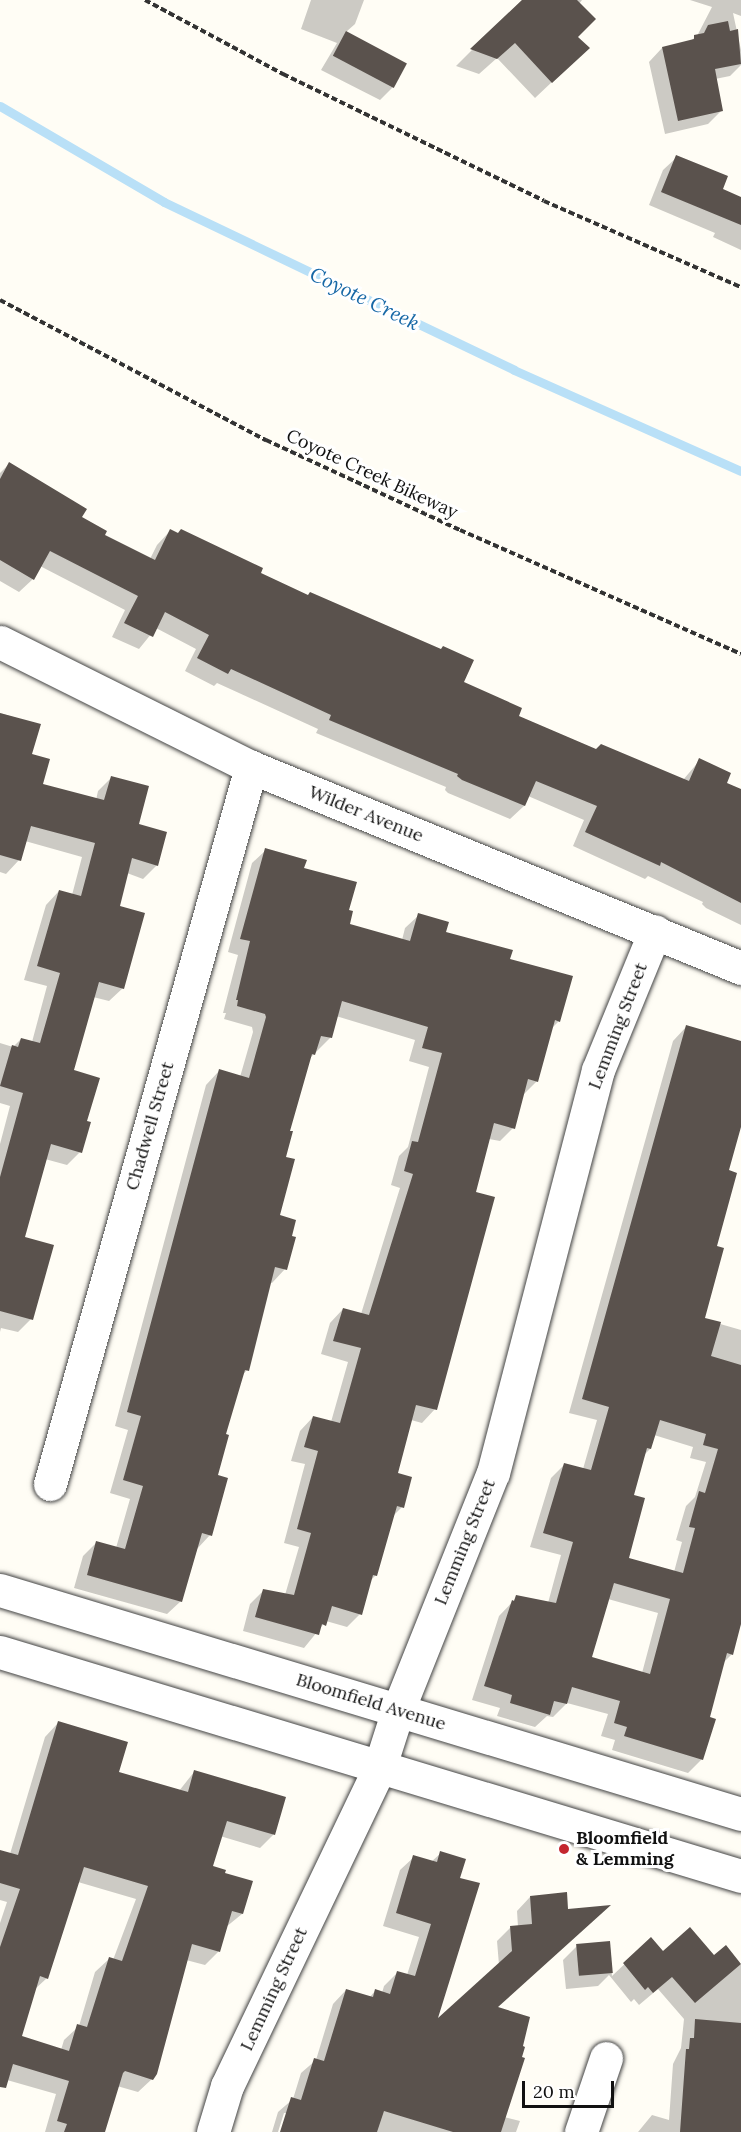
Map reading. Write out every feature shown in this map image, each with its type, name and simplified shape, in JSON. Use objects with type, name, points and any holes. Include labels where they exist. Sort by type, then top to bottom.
[{"type":"street","name":"Wilder Avenue","points":[[0,642],[251,767],[741,968]]},
{"type":"street","name":"Chadwell Street","points":[[50,1484],[251,767]]},
{"type":"street","name":"Lemming Street","points":[[213,2132],[227,2086],[380,1766],[398,1710],[493,1473],[598,1070],[655,931]]},
{"type":"street","name":"Bloomfield Avenue","points":[[0,1590],[741,1814]]},
{"type":"street","points":[[0,1652],[741,1876]]},
{"type":"street","points":[[581,2132],[606,2058]]},
{"type":"path","points":[[145,0],[283,74],[544,201],[741,287]]},
{"type":"path","name":"Coyote Creek Bikeway","points":[[0,300],[266,440],[460,530],[741,654]]},
{"type":"building","points":[[522,0],[577,0],[596,19],[578,37],[590,48],[552,83],[515,43],[497,59],[470,49]]},
{"type":"building","points":[[728,21],[730,31],[738,29],[741,64],[715,69],[723,111],[678,121],[662,47],[694,39],[694,35],[704,33],[708,25]]},
{"type":"building","points":[[346,31],[407,63],[394,88],[333,56]]},
{"type":"building","points":[[676,155],[728,176],[723,189],[741,197],[741,225],[661,192]]},
{"type":"building","points":[[9,462],[87,509],[82,517],[107,531],[105,535],[155,560],[170,529],[178,533],[181,529],[263,568],[261,573],[308,595],[310,592],[441,649],[443,646],[474,660],[464,682],[522,708],[519,716],[596,749],[601,744],[689,781],[699,758],[731,773],[727,783],[741,789],[741,903],[661,862],[660,866],[585,832],[597,806],[536,781],[525,806],[462,780],[457,776],[458,774],[329,720],[331,715],[231,669],[228,674],[197,658],[209,635],[165,612],[153,637],[124,623],[138,596],[50,551],[34,580],[0,560],[0,479]]},
{"type":"building","points":[[0,713],[41,724],[32,754],[50,759],[43,784],[104,800],[111,776],[149,786],[139,824],[167,832],[158,866],[132,858],[120,906],[145,913],[124,989],[99,982],[74,1070],[100,1078],[87,1121],[91,1122],[82,1153],[51,1144],[25,1237],[54,1245],[33,1320],[0,1311],[0,1177],[23,1093],[0,1086],[12,1045],[18,1047],[21,1038],[40,1043],[60,973],[37,966],[59,890],[81,896],[95,843],[31,826],[21,861],[0,855]]},
{"type":"building","points":[[265,848],[307,860],[304,868],[357,882],[349,910],[353,911],[350,924],[410,941],[418,913],[449,922],[446,932],[513,950],[510,959],[573,976],[560,1022],[555,1020],[538,1082],[528,1079],[515,1129],[494,1123],[476,1192],[495,1197],[437,1410],[416,1405],[398,1473],[412,1477],[404,1508],[397,1506],[377,1576],[373,1575],[362,1615],[332,1606],[326,1626],[322,1624],[319,1635],[255,1617],[263,1589],[294,1595],[311,1533],[297,1529],[318,1451],[304,1447],[313,1416],[340,1423],[361,1348],[333,1341],[343,1308],[369,1315],[413,1174],[404,1171],[412,1141],[418,1142],[442,1053],[422,1048],[428,1027],[342,1001],[332,1038],[321,1036],[315,1055],[312,1054],[290,1131],[293,1131],[286,1157],[295,1159],[280,1215],[296,1220],[292,1236],[296,1237],[287,1270],[275,1267],[249,1371],[245,1370],[226,1434],[229,1435],[218,1475],[228,1478],[212,1536],[202,1533],[182,1602],[87,1575],[96,1541],[125,1549],[143,1486],[123,1480],[141,1416],[127,1412],[219,1069],[249,1078],[266,1017],[265,1014],[237,1006],[238,1000],[236,1000],[250,941],[240,939]]},
{"type":"building","points":[[686,1025],[741,1041],[741,1127],[729,1170],[737,1173],[717,1246],[724,1248],[705,1318],[721,1322],[711,1356],[741,1365],[741,1624],[733,1655],[727,1653],[710,1717],[716,1719],[703,1760],[624,1736],[627,1727],[614,1723],[620,1701],[572,1687],[567,1704],[554,1701],[550,1715],[510,1703],[512,1695],[484,1686],[512,1600],[514,1601],[516,1595],[556,1603],[573,1542],[543,1533],[564,1463],[591,1470],[609,1407],[582,1399]],"holes":[[[660,1420],[706,1434],[703,1445],[718,1449],[705,1493],[699,1491],[689,1527],[695,1528],[683,1573],[629,1558],[645,1498],[634,1495],[647,1448],[651,1449]],[[614,1583],[670,1599],[650,1674],[592,1657]]]},
{"type":"building","points":[[58,1721],[128,1742],[119,1772],[188,1792],[194,1770],[286,1797],[275,1835],[227,1821],[213,1866],[226,1870],[225,1873],[253,1881],[243,1914],[232,1911],[220,1952],[192,1944],[157,2074],[153,2080],[125,2071],[123,2073],[105,2132],[64,2132],[67,2124],[57,2121],[69,2081],[13,2064],[6,2088],[0,2087],[0,1947],[20,1889],[0,1883],[0,1850],[18,1855]],"holes":[[[84,1867],[148,1886],[122,1961],[109,1957],[87,2027],[77,2024],[69,2051],[22,2036],[40,1976],[48,1979]]]},
{"type":"building","points":[[440,1851],[466,1859],[460,1878],[480,1883],[438,2018],[512,1951],[510,1926],[532,1924],[530,1896],[567,1892],[568,1909],[611,1905],[498,2007],[530,2017],[523,2046],[525,2047],[522,2057],[525,2058],[501,2132],[453,2132],[384,2111],[377,2132],[280,2132],[291,2097],[301,2100],[314,2058],[324,2061],[346,1989],[373,1997],[375,1989],[390,1994],[397,1971],[415,1976],[431,1924],[396,1913],[413,1855],[437,1862]]},
{"type":"building","points":[[690,1927],[714,1955],[726,1945],[741,1964],[695,2003],[672,1977],[653,1993],[648,1987],[645,1990],[623,1963],[651,1937],[663,1951]]},
{"type":"building","points":[[610,1941],[613,1973],[579,1976],[576,1944]]},
{"type":"building","points":[[695,2019],[741,2023],[741,2132],[680,2132],[686,2049],[689,2049],[690,2038],[694,2038]]},
{"type":"waterway","name":"Coyote Creek","points":[[0,106],[164,202],[514,370],[741,471]]},
{"type":"place","name":"Bloomfield & Lemming","points":[[564,1849]]}]
